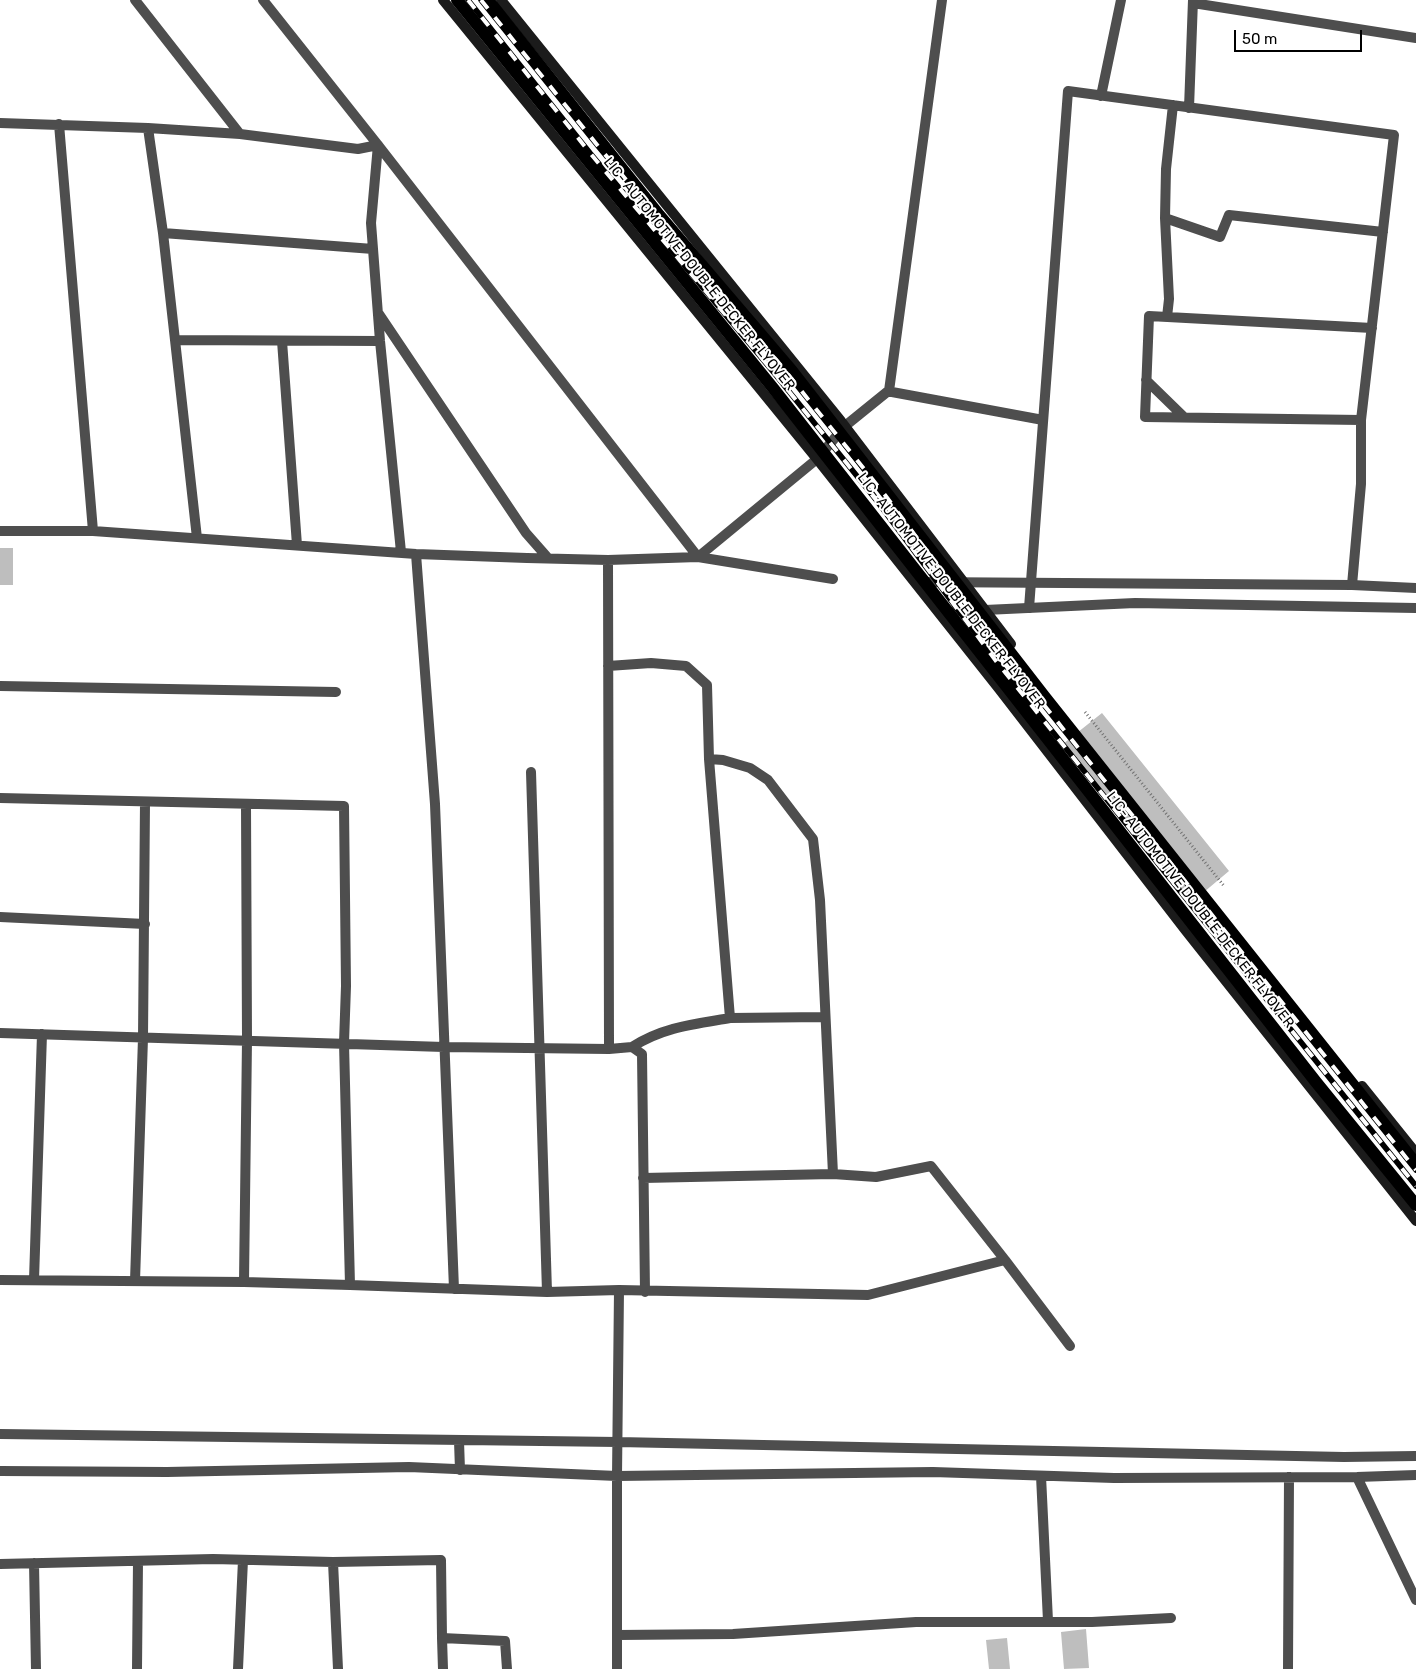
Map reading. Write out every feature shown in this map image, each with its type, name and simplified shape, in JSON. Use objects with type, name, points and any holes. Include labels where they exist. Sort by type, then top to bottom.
[{"type":"main road","points":[[442,0],[817,459],[1186,931],[1416,1221]]},
{"type":"main road","name":"LIC- AUTOMOTIVE DOUBLE DECKER FLYOVER","points":[[457,0],[773,388],[1303,1066],[1416,1204]]},
{"type":"main road","name":"LIC- AUTOMOTIVE DOUBLE DECKER FLYOVER","points":[[488,0],[660,215],[792,371],[1044,696],[1416,1164]]},
{"type":"main road","points":[[501,0],[845,426],[986,610],[1259,958],[1416,1153]]},
{"type":"street","points":[[135,0],[240,134]]},
{"type":"street","points":[[263,0],[378,144],[698,557]]},
{"type":"street","points":[[889,391],[942,0]]},
{"type":"street","points":[[1101,96],[1121,0]]},
{"type":"street","points":[[1189,108],[1193,1],[1416,38]]},
{"type":"street","points":[[1029,608],[1068,92],[1394,135],[1361,420],[1361,484],[1352,585]]},
{"type":"street","points":[[1167,317],[1169,299],[1165,218],[1166,169],[1172,105]]},
{"type":"street","points":[[0,123],[148,128],[240,134],[358,149],[378,144]]},
{"type":"street","points":[[59,124],[93,531]]},
{"type":"street","points":[[148,128],[163,233],[197,538]]},
{"type":"street","points":[[378,144],[371,223],[380,341],[402,552]]},
{"type":"street","points":[[1165,218],[1220,237],[1229,215],[1383,232]]},
{"type":"street","points":[[163,233],[373,249]]},
{"type":"street","points":[[378,313],[526,533],[548,558]]},
{"type":"street","points":[[1361,420],[1145,417],[1149,316],[1372,328]]},
{"type":"street","points":[[175,340],[380,341]]},
{"type":"street","points":[[282,341],[297,545]]},
{"type":"street","points":[[1146,380],[1184,417]]},
{"type":"street","points":[[698,557],[817,459],[845,426],[884,393],[889,391],[1043,420]]},
{"type":"street","points":[[0,531],[93,531],[416,554],[608,560],[698,557],[833,579]]},
{"type":"street","points":[[416,554],[435,804],[454,1290]]},
{"type":"street","points":[[608,560],[609,1049]]},
{"type":"street","points":[[915,582],[1352,585],[1416,588]]},
{"type":"street","points":[[938,612],[1135,603],[1416,608]]},
{"type":"street","points":[[608,666],[651,663],[686,666],[707,685],[709,759],[730,1018]]},
{"type":"street","points":[[0,686],[336,692]]},
{"type":"street","points":[[709,759],[723,760],[750,768],[768,780],[813,839],[820,900],[833,1174]]},
{"type":"street","points":[[532,772],[547,1292]]},
{"type":"street","points":[[0,798],[344,806],[346,986],[344,1043],[350,1286]]},
{"type":"street","points":[[135,1281],[143,1038],[145,802]]},
{"type":"street","points":[[244,1282],[247,1040],[246,804]]},
{"type":"street","points":[[0,917],[145,924]]},
{"type":"street","points":[[0,1033],[444,1047],[609,1049],[632,1047],[648,1037],[672,1028],[730,1018],[825,1017]]},
{"type":"street","points":[[34,1280],[42,1034]]},
{"type":"street","points":[[632,1047],[642,1054],[645,1292]]},
{"type":"street","points":[[644,1178],[833,1174],[876,1177],[931,1166],[1070,1346]]},
{"type":"street","points":[[0,1280],[244,1282],[547,1292],[619,1290],[868,1295],[1005,1260]]},
{"type":"street","points":[[618,1669],[616,1635],[616,1476],[619,1290]]},
{"type":"street","points":[[0,1434],[618,1442],[1344,1457],[1416,1456]]},
{"type":"street","points":[[459,1441],[460,1470]]},
{"type":"street","points":[[0,1471],[168,1472],[409,1467],[616,1476],[933,1472],[1114,1478],[1416,1475]]},
{"type":"street","points":[[1041,1476],[1048,1621]]},
{"type":"street","points":[[1288,1669],[1289,1477]]},
{"type":"street","points":[[1357,1477],[1416,1600]]},
{"type":"street","points":[[238,1669],[243,1560]]},
{"type":"street","points":[[0,1564],[243,1560],[333,1562],[441,1560],[443,1669]]},
{"type":"street","points":[[137,1669],[138,1561]]},
{"type":"street","points":[[333,1562],[338,1669]]},
{"type":"street","points":[[34,1563],[36,1669]]},
{"type":"street","points":[[616,1635],[733,1634],[916,1622],[1092,1622],[1170,1618]]},
{"type":"street","points":[[442,1638],[505,1641],[507,1669]]},
{"type":"path","points":[[1085,712],[1224,886]]},
{"type":"building","points":[[0,548],[13,548],[13,585],[0,585]]},
{"type":"building","points":[[1102,713],[1229,871],[1191,903],[1063,744]]},
{"type":"building","points":[[1086,1629],[1089,1668],[1064,1669],[1061,1632]]},
{"type":"building","points":[[1007,1638],[1010,1669],[989,1669],[986,1640]]},
{"type":"railway","points":[[468,0],[590,153],[775,374],[877,501],[996,661],[1416,1186]]},
{"type":"railway","points":[[481,0],[598,146],[783,368],[885,495],[1004,655],[1416,1170]]}]
